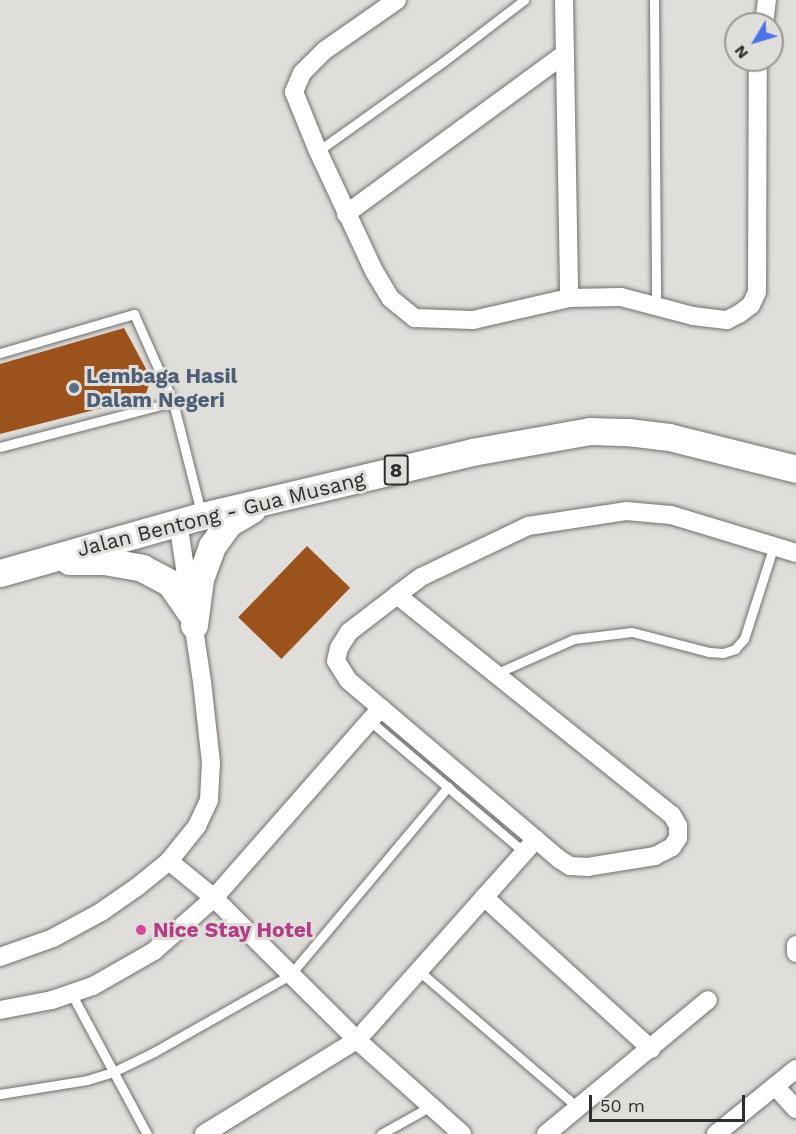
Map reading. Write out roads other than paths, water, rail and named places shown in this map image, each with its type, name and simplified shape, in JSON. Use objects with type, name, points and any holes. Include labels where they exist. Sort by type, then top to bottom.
[{"type":"main road","name":"Jalan Bentong - Gua Musang","points":[[0,573],[190,519],[472,452],[590,431],[627,432],[669,437],[796,469]]},
{"type":"main road","points":[[194,621],[200,579],[212,546],[229,523],[264,502]]},
{"type":"main road","points":[[36,561],[104,561],[142,568],[170,583],[194,621]]},
{"type":"street","points":[[397,0],[324,51],[302,73],[294,92],[346,214],[374,271],[390,298],[415,318],[473,321],[569,298],[621,297],[693,316],[726,320],[751,305],[757,292],[758,72]]},
{"type":"street","points":[[564,0],[569,298]]},
{"type":"street","points":[[346,214],[565,54]]},
{"type":"street","points":[[397,595],[672,815],[678,826],[678,838],[672,847],[655,856],[588,867],[570,866],[530,845],[376,715],[336,661],[339,648],[349,632],[397,595],[422,577],[528,526],[626,511],[671,515],[773,548],[796,553]]},
{"type":"street","points":[[0,957],[52,938],[101,912],[169,861],[197,826],[209,800],[212,763],[194,621],[190,519]]},
{"type":"street","points":[[0,1010],[93,986],[154,951],[214,898],[376,715]]},
{"type":"street","points":[[204,1134],[357,1040],[530,845]]},
{"type":"street","points":[[169,861],[214,898],[357,1040],[462,1134]]},
{"type":"street","points":[[484,897],[651,1049]]},
{"type":"street","points":[[796,945],[796,954]]},
{"type":"street","points":[[546,1134],[708,1000]]},
{"type":"street","points":[[717,1134],[796,1069]]},
{"type":"street","points":[[775,1086],[796,1109]]},
{"type":"lane","points":[[318,150],[443,62],[524,0]]},
{"type":"lane","points":[[654,0],[656,306]]},
{"type":"lane","points":[[0,353],[134,314],[173,402],[190,519]]},
{"type":"lane","points":[[0,447],[173,402]]},
{"type":"lane","points":[[495,674],[574,639],[632,632],[709,652],[723,654],[735,649],[744,639],[773,548]]},
{"type":"lane","points":[[376,715],[448,787],[530,845]]},
{"type":"lane","points":[[0,1094],[87,1080],[113,1072],[154,1052],[290,975],[448,787]]},
{"type":"lane","points":[[419,971],[578,1108]]},
{"type":"lane","points":[[71,993],[147,1134]]},
{"type":"lane","points":[[381,1134],[431,1107]]},
{"type":"place","name":"Lembaga Hasil Dalam Negeri","points":[[74,388]]},
{"type":"place","name":"Nice Stay Hotel","points":[[141,930]]}]
